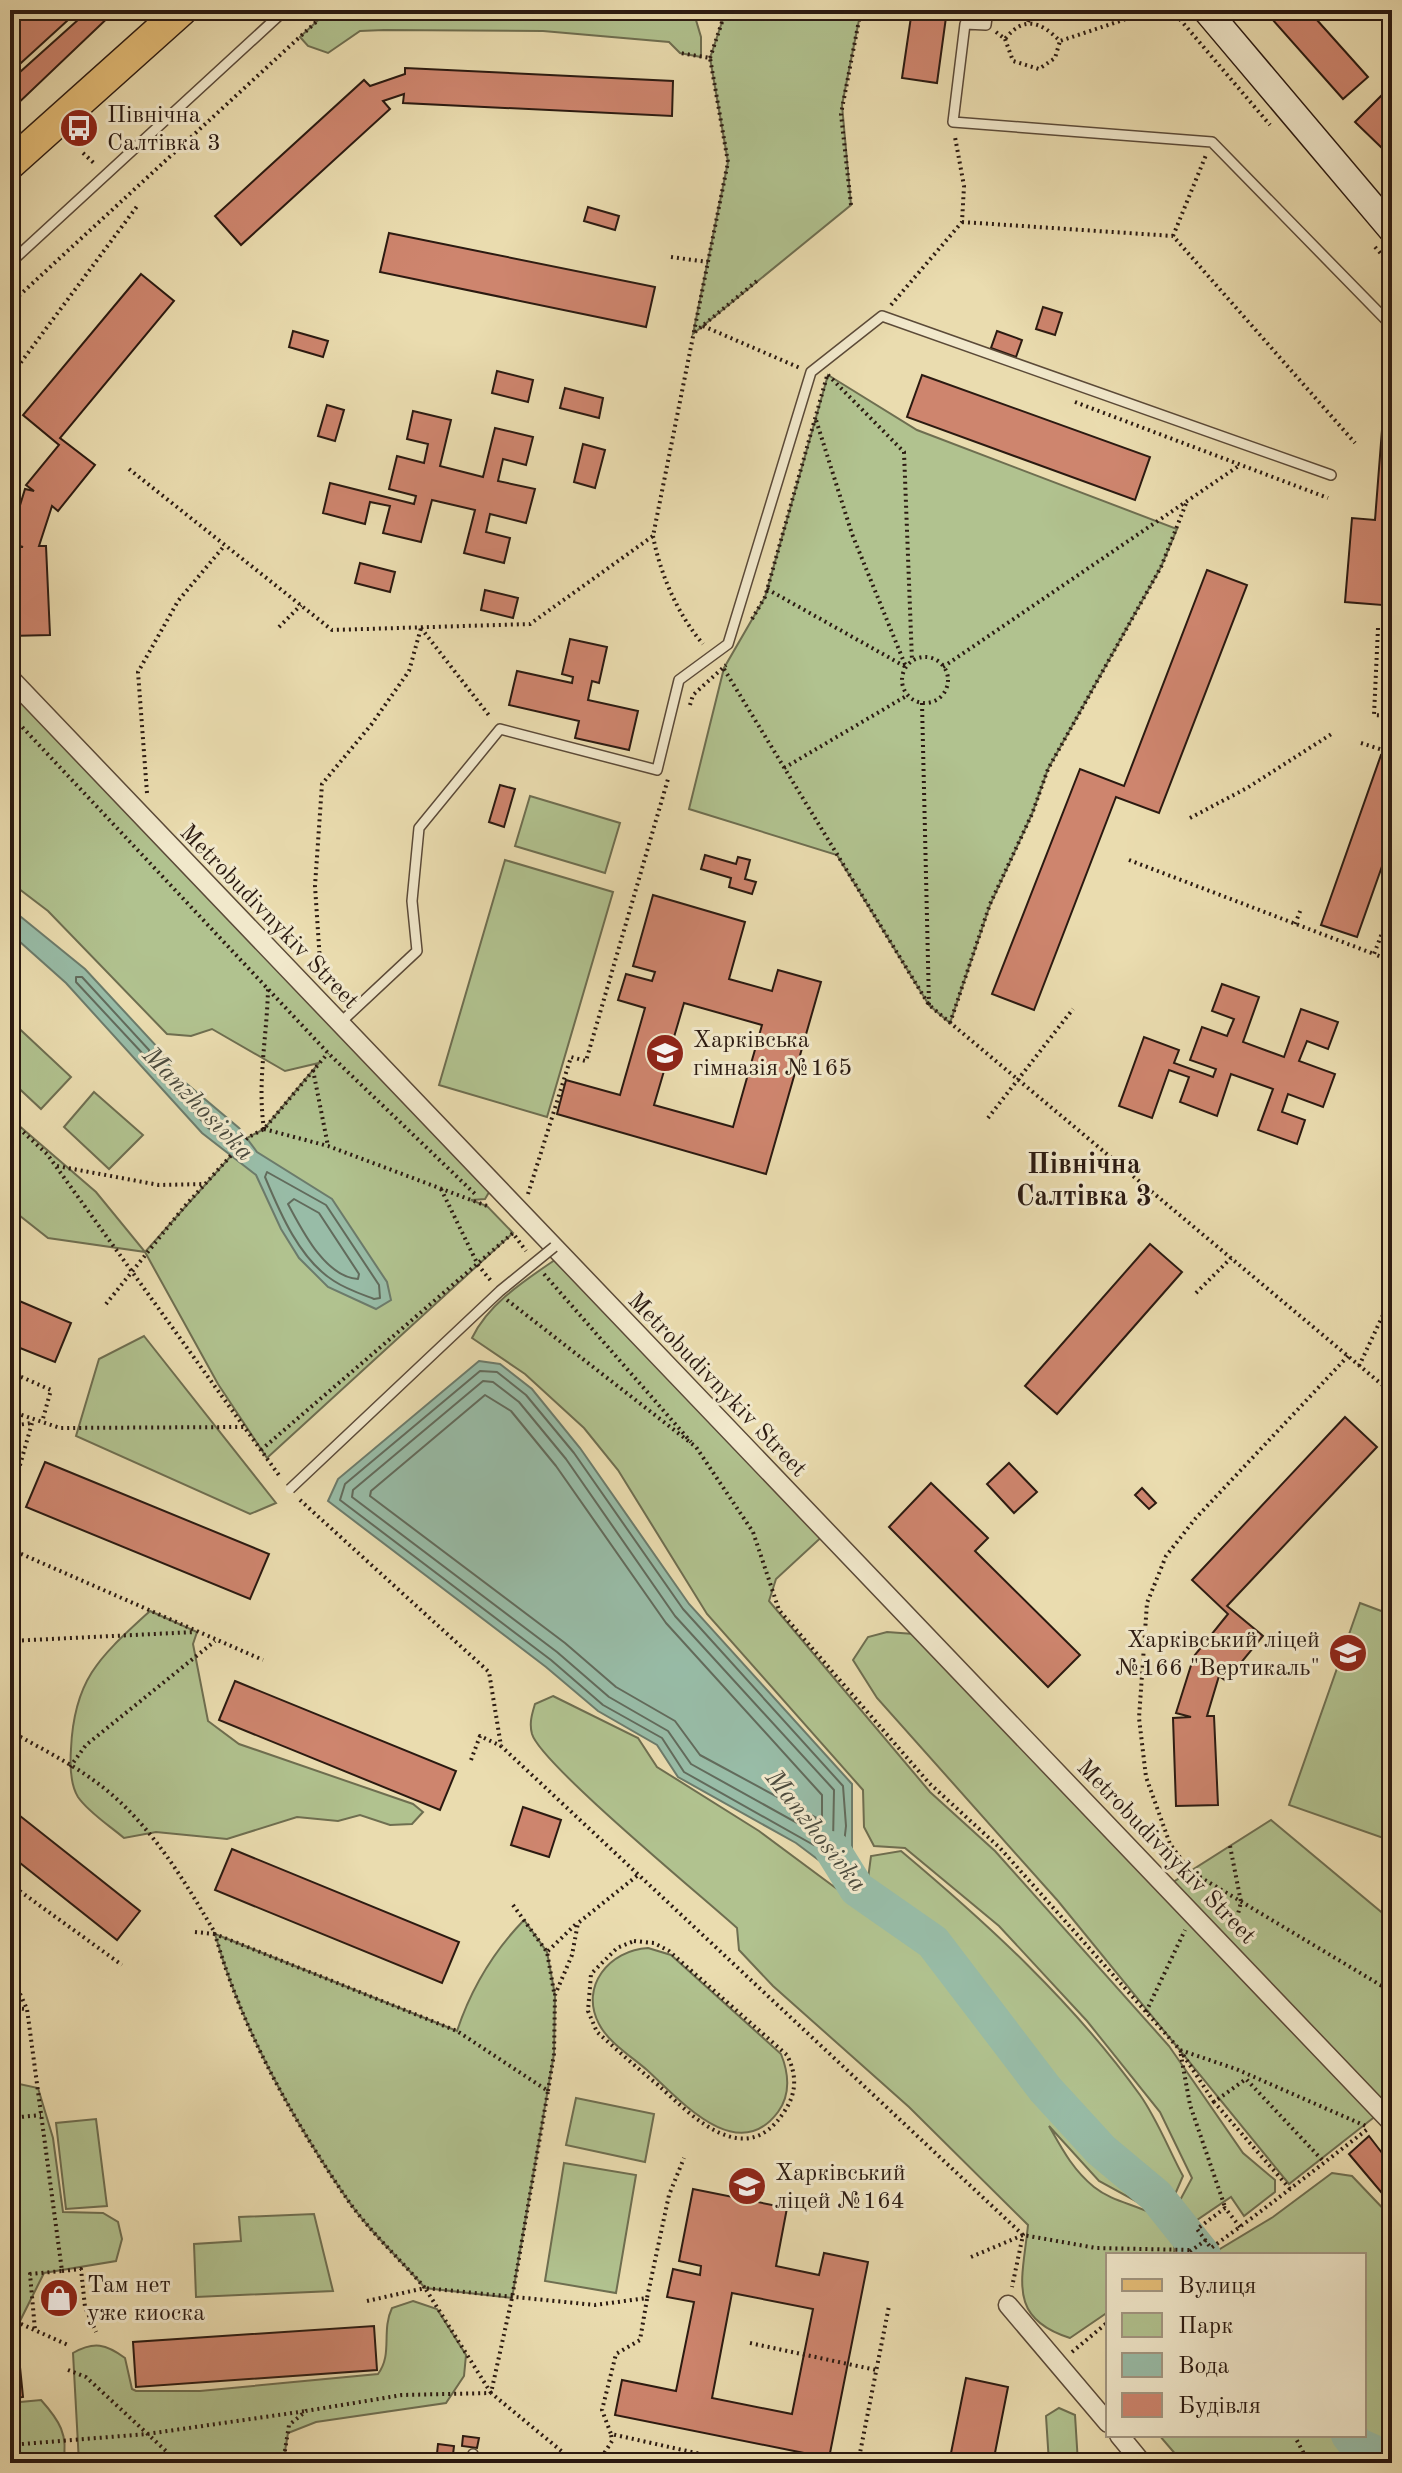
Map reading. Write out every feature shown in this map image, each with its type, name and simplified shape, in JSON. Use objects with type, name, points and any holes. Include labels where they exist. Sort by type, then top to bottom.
[{"type":"main road","points":[[10,164],[182,10]]},
{"type":"main road","points":[[1206,10],[1392,230]]},
{"type":"street","name":"Metrobudivnykiv Street","points":[[10,678],[1388,2119]]},
{"type":"street","points":[[1008,2305],[1106,2421]]},
{"type":"street","points":[[1121,2437],[1142,2463]]},
{"type":"lane","points":[[10,263],[285,10]]},
{"type":"lane","points":[[988,10],[986,25],[965,24],[953,122],[1212,142],[1392,326]]},
{"type":"lane","points":[[340,1023],[417,951],[412,901],[419,828],[500,729],[657,770],[679,680],[728,644],[811,372],[882,316],[1331,475]]},
{"type":"lane","points":[[290,1489],[500,1291],[554,1247]]},
{"type":"path","points":[[10,304],[329,10]]},
{"type":"path","points":[[726,10],[710,58],[728,162],[653,536],[657,559],[678,606],[724,668],[929,1005],[1392,1393]]},
{"type":"path","points":[[851,205],[841,114],[861,10]]},
{"type":"path","points":[[1028,22],[1032,10]]},
{"type":"path","points":[[1060,41],[1153,10]]},
{"type":"path","points":[[1005,39],[1013,29],[1028,22],[1044,25],[1060,41]]},
{"type":"path","points":[[986,25],[1005,39],[1013,61],[1039,69],[1055,58],[1060,41]]},
{"type":"path","points":[[680,53],[710,58]]},
{"type":"path","points":[[882,316],[962,222],[964,186],[953,122]]},
{"type":"path","points":[[1173,236],[1212,142]]},
{"type":"path","points":[[10,377],[138,205]]},
{"type":"path","points":[[962,222],[1173,236],[1355,443]]},
{"type":"path","points":[[671,257],[708,262]]},
{"type":"path","points":[[693,334],[758,280]]},
{"type":"path","points":[[703,326],[811,372],[828,375],[904,452],[912,661]]},
{"type":"path","points":[[752,621],[767,589],[828,375],[838,365]]},
{"type":"path","points":[[1066,399],[1328,498]]},
{"type":"path","points":[[816,417],[852,534],[906,667]]},
{"type":"path","points":[[943,667],[1240,465]]},
{"type":"path","points":[[129,469],[332,630],[530,624],[653,536]]},
{"type":"path","points":[[950,1023],[990,904],[1032,814],[1048,769],[1161,567],[1187,501]]},
{"type":"path","points":[[149,824],[138,672],[178,601],[225,545]]},
{"type":"path","points":[[767,589],[906,667]]},
{"type":"path","points":[[279,627],[301,605]]},
{"type":"path","points":[[1388,629],[1392,621]]},
{"type":"path","points":[[421,628],[500,729]]},
{"type":"path","points":[[323,1006],[315,886],[322,784],[371,725],[409,671],[421,628]]},
{"type":"path","points":[[1378,628],[1374,715],[1392,716]]},
{"type":"path","points":[[688,710],[693,695],[724,668],[731,656]]},
{"type":"path","points":[[930,658],[943,667],[949,681],[939,699],[922,703],[908,695],[903,675],[912,661],[930,658]]},
{"type":"path","points":[[784,768],[908,695]]},
{"type":"path","points":[[922,703],[929,1005]]},
{"type":"path","points":[[10,714],[328,1053],[495,1215]]},
{"type":"path","points":[[1190,818],[1247,788],[1333,733]]},
{"type":"path","points":[[1361,743],[1392,753]]},
{"type":"path","points":[[528,1194],[571,1057],[586,1061],[671,769]]},
{"type":"path","points":[[1129,860],[1392,961]]},
{"type":"path","points":[[1374,954],[1392,907]]},
{"type":"path","points":[[1295,924],[1301,909]]},
{"type":"path","points":[[264,1129],[259,1092],[267,1040],[268,989]]},
{"type":"path","points":[[988,1118],[1073,1009]]},
{"type":"path","points":[[106,1304],[205,1184],[247,1138],[264,1129],[328,1053]]},
{"type":"path","points":[[313,1069],[328,1146]]},
{"type":"path","points":[[10,1120],[56,1166],[290,1489],[489,1672],[501,1746]]},
{"type":"path","points":[[264,1129],[328,1146],[487,1206]]},
{"type":"path","points":[[56,1166],[159,1185],[205,1184]]},
{"type":"path","points":[[441,1189],[478,1265],[511,1305],[696,1447]]},
{"type":"path","points":[[504,1224],[534,1263],[696,1447],[753,1532],[779,1610],[929,1783],[1000,1848],[1180,2050],[1214,2102],[1290,2189]]},
{"type":"path","points":[[261,1450],[513,1233]]},
{"type":"path","points":[[1196,1293],[1231,1258]]},
{"type":"path","points":[[1359,1366],[1383,1315]]},
{"type":"path","points":[[1348,1356],[1195,1519],[1166,1556],[1147,1603],[1139,1718],[1146,1777],[1170,1844],[1190,1871],[1392,1992]]},
{"type":"path","points":[[10,1372],[51,1390],[42,1422]]},
{"type":"path","points":[[10,1411],[60,1428],[244,1427]]},
{"type":"path","points":[[10,1426],[42,1422]]},
{"type":"path","points":[[10,1500],[32,1423]]},
{"type":"path","points":[[10,1549],[263,1660]]},
{"type":"path","points":[[10,1641],[197,1632]]},
{"type":"path","points":[[70,1767],[86,1745],[215,1641]]},
{"type":"path","points":[[10,1731],[96,1782],[140,1821],[187,1886],[215,1934],[231,1990],[269,2070],[346,2198],[425,2288],[491,2393],[576,2463]]},
{"type":"path","points":[[471,1760],[480,1736],[501,1746],[1023,2235]]},
{"type":"path","points":[[1229,1951],[1241,1902],[1230,1846]]},
{"type":"path","points":[[547,1952],[639,1875]]},
{"type":"path","points":[[10,1884],[122,1965]]},
{"type":"path","points":[[491,2393],[512,2298],[554,2054],[555,1995],[547,1952],[513,1905]]},
{"type":"path","points":[[1146,2012],[1193,1914]]},
{"type":"path","points":[[555,1995],[572,1955],[578,1923]]},
{"type":"path","points":[[195,1932],[215,1934],[457,2031],[548,2091]]},
{"type":"path","points":[[634,1941],[654,1943],[669,1951],[787,2055],[794,2069],[795,2088],[776,2124],[745,2138],[725,2136],[707,2129],[597,2032],[588,2011],[591,1974],[617,1948],[634,1941]]},
{"type":"path","points":[[10,1972],[27,2009],[62,2271]]},
{"type":"path","points":[[10,2008],[27,2009]]},
{"type":"path","points":[[1180,2050],[1236,2069],[1370,2127]]},
{"type":"path","points":[[1180,2050],[1190,2105],[1225,2208],[1240,2227]]},
{"type":"path","points":[[1214,2102],[1246,2079],[1324,2162]]},
{"type":"path","points":[[10,2118],[41,2115]]},
{"type":"path","points":[[1225,2208],[1197,2229],[1211,2248],[1370,2127],[1388,2119]]},
{"type":"path","points":[[598,2463],[612,2441],[602,2410],[616,2354],[640,2340],[669,2195],[684,2158]]},
{"type":"path","points":[[1008,2305],[1023,2235]]},
{"type":"path","points":[[971,2257],[1023,2235],[1096,2248],[1191,2249]]},
{"type":"path","points":[[1187,2253],[1206,2240]]},
{"type":"path","points":[[35,2330],[30,2274],[81,2269],[85,2307],[96,2332]]},
{"type":"path","points":[[367,2301],[425,2288],[595,2305],[647,2298]]},
{"type":"path","points":[[858,2463],[889,2306]]},
{"type":"path","points":[[10,2319],[68,2345]]},
{"type":"path","points":[[1074,2350],[1106,2324]]},
{"type":"path","points":[[750,2343],[876,2370]]},
{"type":"path","points":[[68,2370],[86,2377],[179,2463]]},
{"type":"path","points":[[10,2445],[147,2434],[402,2395],[491,2393]]},
{"type":"path","points":[[283,2463],[289,2425],[306,2411]]},
{"type":"path","points":[[611,2434],[741,2463]]},
{"type":"path","points":[[1295,2437],[1309,2463]]},
{"type":"green space","points":[[329,10],[693,10],[701,37],[701,57],[680,53],[669,42],[543,31],[360,31],[328,53],[308,46],[300,37]]},
{"type":"green space","points":[[726,10],[861,10],[842,105],[851,205],[693,334],[728,162],[710,58]]},
{"type":"green space","points":[[828,375],[917,430],[1177,529],[1161,567],[1048,769],[1032,814],[990,905],[950,1023],[929,1005],[837,855],[689,809],[724,668],[765,597]]},
{"type":"green space","points":[[10,678],[494,1184],[485,1199],[471,1200],[487,1206],[513,1233],[267,1458],[218,1384],[145,1252],[247,1138],[264,1129],[319,1063],[285,1071],[212,1029],[191,1036],[167,1034],[48,911],[10,882]]},
{"type":"green space","points":[[530,796],[620,823],[605,873],[515,846]]},
{"type":"green space","points":[[505,860],[613,892],[547,1117],[439,1085]]},
{"type":"green space","points":[[10,1020],[71,1077],[41,1109],[10,1080]]},
{"type":"green space","points":[[94,1092],[143,1135],[109,1169],[64,1127]]},
{"type":"green space","points":[[10,1118],[96,1192],[145,1252],[48,1238],[10,1208]]},
{"type":"green space","points":[[562,1255],[827,1532],[776,1579],[769,1601],[930,1792],[995,1851],[1169,2046],[1243,2153],[1275,2180],[1275,2192],[1244,2216],[1231,2197],[1191,2224],[1178,2204],[1192,2178],[1160,2112],[1087,2021],[999,1926],[905,1848],[874,1846],[864,1827],[863,1790],[707,1614],[618,1470],[584,1428],[525,1374],[472,1338],[500,1302]]},
{"type":"green space","points":[[144,1336],[276,1503],[250,1514],[76,1436],[99,1359]]},
{"type":"green space","points":[[1360,1603],[1392,1615],[1392,1832],[1389,1840],[1289,1805]]},
{"type":"green space","points":[[150,1611],[197,1632],[193,1644],[208,1721],[239,1744],[413,1804],[423,1812],[412,1824],[390,1825],[360,1815],[338,1821],[297,1817],[227,1839],[156,1832],[124,1838],[87,1808],[75,1792],[71,1767],[73,1725],[84,1686],[93,1670]]},
{"type":"green space","points":[[887,1632],[914,1634],[1377,2115],[1289,2184],[1058,1901],[877,1698],[853,1660],[868,1637]]},
{"type":"green space","points":[[553,1696],[638,1738],[657,1767],[759,1831],[864,1909],[871,1856],[901,1851],[966,1907],[1058,1996],[1146,2104],[1183,2176],[1173,2199],[1141,2204],[1099,2181],[1049,2126],[1074,2166],[1094,2187],[1114,2199],[1145,2210],[1175,2231],[1174,2253],[1106,2253],[1106,2313],[1070,2338],[1050,2330],[1036,2319],[1027,2307],[1023,2294],[1028,2225],[909,2107],[773,1986],[739,1950],[737,1928],[563,1773],[532,1734],[535,1704]]},
{"type":"green space","points":[[1271,1820],[1392,1921],[1392,2113],[1167,1886]]},
{"type":"green space","points":[[524,1920],[547,1952],[555,1995],[554,2054],[512,2298],[425,2288],[354,2208],[305,2134],[253,2036],[215,1934],[457,2031],[484,1972]]},
{"type":"green space","points":[[648,1948],[671,1955],[781,2054],[786,2069],[787,2091],[778,2112],[762,2127],[745,2133],[727,2131],[709,2122],[675,2097],[603,2031],[594,2010],[593,1996],[602,1972],[622,1955]]},
{"type":"green space","points":[[10,2082],[38,2088],[53,2138],[63,2212],[103,2213],[118,2222],[122,2239],[116,2261],[44,2273],[19,2323],[10,2324]]},
{"type":"green space","points":[[576,2098],[654,2114],[645,2162],[566,2145]]},
{"type":"green space","points":[[96,2119],[107,2206],[66,2209],[56,2123]]},
{"type":"green space","points":[[564,2163],[636,2175],[616,2293],[545,2281]]},
{"type":"green space","points":[[1332,2173],[1352,2176],[1392,2218],[1392,2463],[1183,2463],[1161,2437],[1366,2437],[1366,2253],[1213,2253],[1273,2217]]},
{"type":"green space","points":[[314,2214],[333,2291],[196,2297],[194,2244],[241,2241],[239,2217]]},
{"type":"green space","points":[[413,2301],[437,2309],[466,2355],[464,2376],[446,2403],[316,2422],[288,2433],[283,2463],[79,2463],[73,2353],[80,2349],[100,2346],[125,2358],[132,2389],[136,2391],[200,2391],[378,2374],[385,2358],[387,2325],[392,2308]]},
{"type":"green space","points":[[41,2400],[61,2428],[65,2444],[63,2463],[10,2463],[10,2403]]},
{"type":"green space","points":[[1059,2408],[1075,2415],[1078,2463],[1049,2463],[1046,2416]]},
{"type":"water","points":[[10,908],[85,969],[160,1050],[174,1073],[239,1128],[257,1152],[332,1199],[387,1282],[391,1300],[376,1309],[328,1287],[299,1258],[281,1229],[256,1175],[202,1133],[66,983],[10,933]]},
{"type":"water","points":[[479,1361],[500,1364],[532,1389],[580,1448],[689,1604],[852,1784],[852,1857],[857,1889],[796,1843],[678,1777],[657,1745],[598,1711],[546,1667],[328,1501],[338,1479]]},
{"type":"building","points":[[16,10],[79,10],[10,73],[10,15]]},
{"type":"building","points":[[89,10],[116,10],[10,111],[10,81]]},
{"type":"building","points":[[912,10],[947,10],[937,83],[902,78]]},
{"type":"building","points":[[1308,10],[1368,77],[1343,99],[1265,11]]},
{"type":"building","points":[[405,68],[673,81],[672,116],[403,103],[404,94],[383,101],[390,109],[241,245],[215,216],[364,80],[370,86],[405,74]]},
{"type":"building","points":[[1381,96],[1392,106],[1392,141],[1384,150],[1355,122]]},
{"type":"building","points":[[588,207],[619,216],[615,230],[584,221]]},
{"type":"building","points":[[389,233],[655,287],[646,327],[380,272]]},
{"type":"building","points":[[141,274],[174,301],[60,438],[95,465],[58,511],[52,506],[39,546],[46,546],[50,635],[10,636],[10,547],[23,547],[10,543],[10,538],[25,489],[34,491],[26,485],[59,445],[23,415]]},
{"type":"building","points":[[1043,307],[1062,313],[1055,335],[1036,329]]},
{"type":"building","points":[[293,331],[328,341],[323,357],[289,347]]},
{"type":"building","points":[[997,331],[1022,340],[1016,357],[991,348]]},
{"type":"building","points":[[497,371],[533,380],[528,402],[492,393]]},
{"type":"building","points":[[922,375],[1150,457],[1135,500],[907,417]]},
{"type":"building","points":[[565,388],[603,398],[599,418],[560,408]]},
{"type":"building","points":[[327,405],[344,410],[335,441],[318,436]]},
{"type":"building","points":[[413,411],[451,420],[440,466],[483,477],[495,428],[533,437],[526,465],[503,459],[498,481],[535,489],[526,523],[490,514],[486,532],[510,538],[504,563],[464,553],[475,510],[432,500],[421,542],[383,533],[390,506],[370,502],[365,524],[323,513],[330,483],[414,504],[416,496],[389,489],[397,456],[424,463],[428,444],[407,439]]},
{"type":"building","points":[[1382,430],[1392,430],[1392,511],[1382,605],[1345,602],[1352,518],[1375,520]]},
{"type":"building","points":[[583,444],[605,450],[595,488],[574,482]]},
{"type":"building","points":[[360,563],[395,572],[390,592],[355,583]]},
{"type":"building","points":[[1207,570],[1247,585],[1159,813],[1116,797],[1034,1010],[992,994],[1080,769],[1124,786]]},
{"type":"building","points":[[485,590],[518,598],[513,618],[481,610]]},
{"type":"building","points":[[570,639],[607,647],[599,683],[592,681],[588,700],[638,711],[629,750],[575,738],[579,721],[509,705],[517,671],[572,683],[573,677],[562,674]]},
{"type":"building","points":[[1381,755],[1392,759],[1392,838],[1357,937],[1321,925]]},
{"type":"building","points":[[500,785],[515,789],[504,827],[489,822]]},
{"type":"building","points":[[705,855],[736,864],[738,857],[750,860],[745,879],[756,882],[752,894],[729,887],[731,878],[701,869]]},
{"type":"building","points":[[653,895],[745,922],[729,979],[772,991],[778,970],[821,982],[766,1174],[557,1114],[566,1080],[620,1095],[645,1008],[618,1000],[626,974],[652,981],[655,972],[633,966]],"holes":[[[684,1003],[762,1025],[733,1127],[654,1105]]]},
{"type":"building","points":[[1222,984],[1259,997],[1243,1042],[1284,1057],[1301,1009],[1338,1022],[1328,1049],[1307,1041],[1299,1061],[1335,1074],[1323,1107],[1288,1094],[1282,1112],[1305,1120],[1297,1144],[1258,1130],[1273,1089],[1231,1074],[1217,1116],[1180,1102],[1189,1077],[1169,1070],[1152,1118],[1119,1106],[1144,1037],[1179,1050],[1174,1063],[1213,1077],[1216,1069],[1190,1060],[1202,1027],[1227,1036],[1234,1019],[1212,1011]]},
{"type":"building","points":[[1150,1244],[1182,1272],[1057,1414],[1025,1386]]},
{"type":"building","points":[[10,1297],[71,1323],[55,1362],[10,1344]]},
{"type":"building","points":[[1345,1417],[1377,1447],[1227,1606],[1263,1636],[1226,1681],[1219,1676],[1207,1716],[1214,1716],[1218,1805],[1176,1806],[1173,1718],[1191,1717],[1176,1713],[1193,1659],[1201,1662],[1194,1656],[1228,1614],[1192,1580]]},
{"type":"building","points":[[45,1462],[269,1554],[250,1599],[26,1507]]},
{"type":"building","points":[[1009,1463],[1037,1492],[1014,1513],[987,1484]]},
{"type":"building","points":[[931,1483],[988,1538],[975,1551],[1080,1655],[1048,1687],[889,1527]]},
{"type":"building","points":[[1142,1488],[1156,1503],[1149,1509],[1135,1495]]},
{"type":"building","points":[[235,1681],[456,1771],[440,1810],[219,1720]]},
{"type":"building","points":[[523,1807],[561,1820],[549,1857],[511,1845]]},
{"type":"building","points":[[10,1808],[140,1911],[117,1940],[10,1855]]},
{"type":"building","points":[[232,1849],[459,1942],[442,1983],[215,1890]]},
{"type":"building","points":[[1369,2136],[1392,2166],[1392,2205],[1349,2154]]},
{"type":"building","points":[[693,2189],[787,2208],[776,2266],[819,2275],[824,2253],[868,2262],[829,2458],[615,2415],[622,2380],[676,2391],[694,2302],[667,2297],[673,2269],[700,2275],[701,2266],[679,2261]],"holes":[[[732,2293],[813,2309],[792,2414],[712,2398]]]},
{"type":"building","name":"Там нет уже киоска","points":[[49,2291],[68,2291],[68,2305],[49,2305]]},
{"type":"building","points":[[374,2326],[377,2370],[136,2387],[133,2342]]},
{"type":"building","points":[[20,2367],[23,2397],[10,2399],[10,2368]]},
{"type":"building","points":[[966,2378],[1008,2387],[993,2463],[949,2463]]},
{"type":"building","points":[[463,2436],[479,2438],[477,2448],[462,2446]]},
{"type":"building","points":[[438,2444],[454,2446],[452,2463],[436,2463]]},
{"type":"waterway","name":"Manzhosivka","points":[[832,1849],[857,1889],[933,1942],[1045,2089],[1101,2150],[1156,2196],[1201,2253]]},
{"type":"waterway","name":"Manzhosivka","points":[[1351,2437],[1357,2445],[1392,2461]]},
{"type":"place","name":"Північна Салтівка 3","points":[[79,128]]},
{"type":"place","name":"Харківська гімназія №165","points":[[665,1053]]},
{"type":"place","name":"Харківський ліцей №166 \"Вертикаль\"","points":[[1348,1653]]},
{"type":"place","name":"Харківський ліцей №164","points":[[747,2186]]},
{"type":"place","name":"Там нет уже киоска","points":[[59,2298]]},
{"type":"district","name":"Північна Салтівка 3","points":[[1084,1179]]}]
